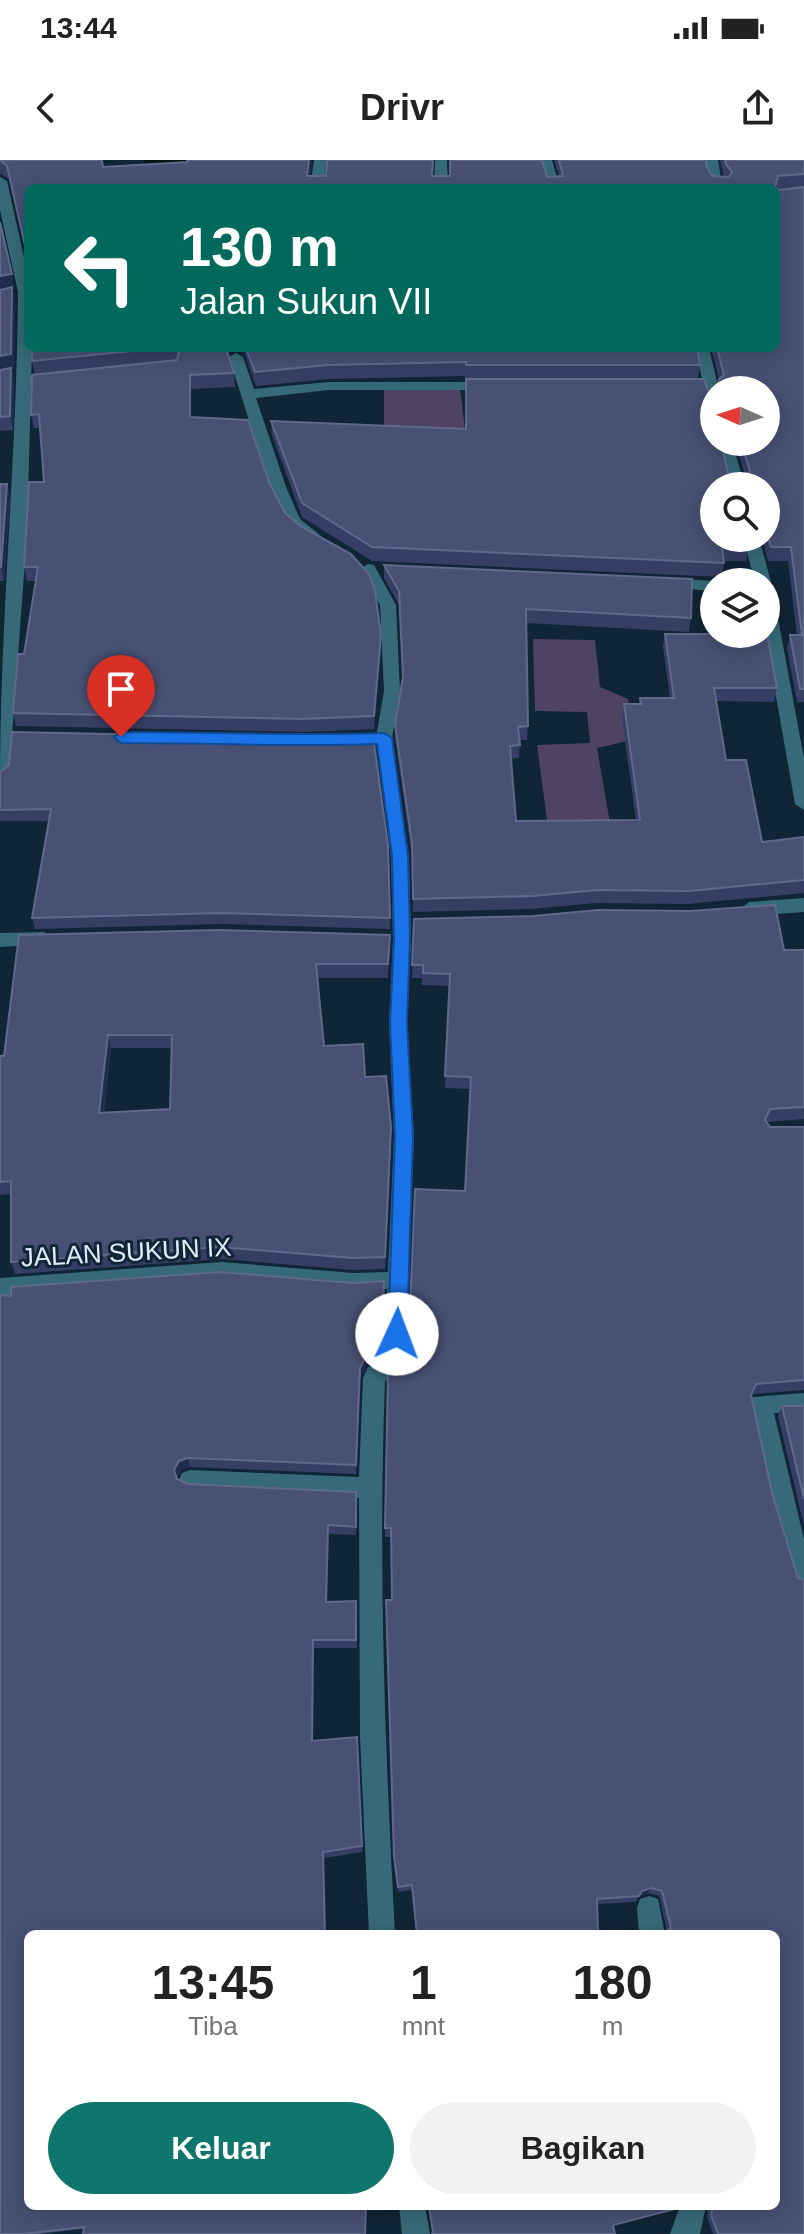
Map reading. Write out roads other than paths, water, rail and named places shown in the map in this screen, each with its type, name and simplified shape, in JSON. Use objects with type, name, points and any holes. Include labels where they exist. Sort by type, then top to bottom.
[{"type":"street","points":[[317,184],[320,160]]},
{"type":"street","points":[[441,160],[441,184]]},
{"type":"street","points":[[546,160],[552,184]]},
{"type":"street","points":[[712,160],[717,184]]},
{"type":"street","points":[[0,776],[10,735],[22,293],[1,187]]},
{"type":"street","points":[[702,352],[705,376]]},
{"type":"street","points":[[236,357],[278,487],[294,522],[331,548]]},
{"type":"street","points":[[248,394],[329,386],[505,386]]},
{"type":"street","points":[[369,567],[388,605],[392,691],[377,739],[400,856],[402,930],[398,1023],[404,1136],[394,1368],[376,1374],[374,1378],[370,1488],[372,1737],[382,1930]]},
{"type":"street","points":[[649,583],[700,585]]},
{"type":"street","points":[[776,648],[804,804]]},
{"type":"street","points":[[731,911],[804,905]]},
{"type":"street","points":[[0,940],[63,938]]},
{"type":"street","name":"JALAN SUKUN IX","points":[[0,1287],[222,1271],[353,1282],[399,1280]]},
{"type":"street","points":[[804,1403],[761,1404],[782,1502],[804,1577]]},
{"type":"street","points":[[190,1480],[370,1488]]},
{"type":"street","points":[[649,1908],[652,1930]]},
{"type":"street","points":[[413,2210],[416,2234]]},
{"type":"street","points":[[684,2234],[690,2225],[692,2210]]},
{"type":"waterway","points":[[168,160],[172,184]]}]
